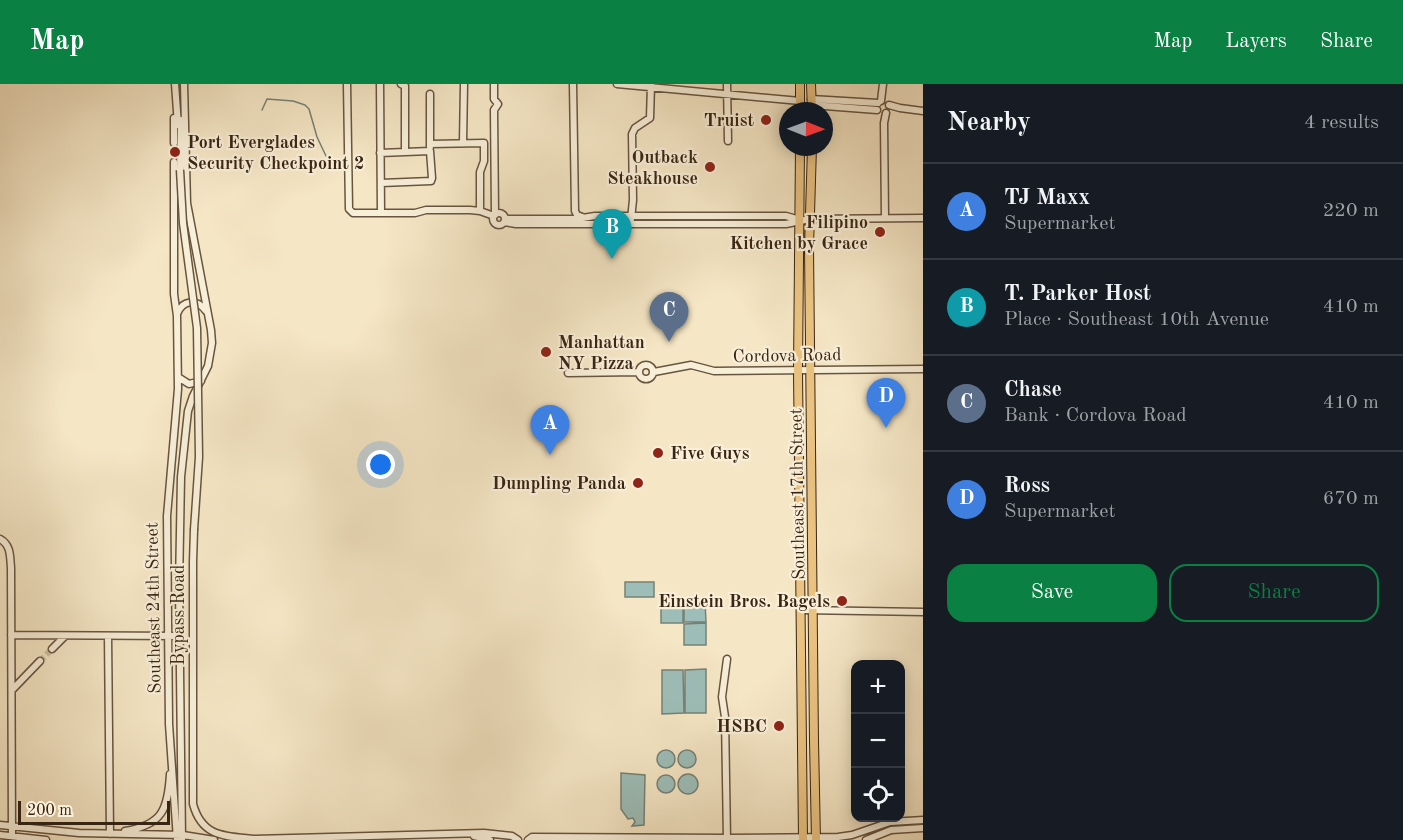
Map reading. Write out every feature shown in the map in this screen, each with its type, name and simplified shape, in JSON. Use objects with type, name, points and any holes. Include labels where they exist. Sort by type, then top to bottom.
[{"type":"main road","points":[[800,84],[800,101]]},
{"type":"main road","points":[[811,102],[812,84]]},
{"type":"main road","name":"Southeast 17th Street","points":[[800,156],[798,370],[803,839]]},
{"type":"main road","name":"Southeast 17th Street","points":[[812,156],[810,219],[816,839]]},
{"type":"main road","points":[[800,455],[812,473]]},
{"type":"main road","points":[[800,470],[807,474],[812,489]]},
{"type":"main road","points":[[802,725],[807,746],[814,755]]},
{"type":"street","points":[[174,84],[174,142]]},
{"type":"street","name":"Bypass Road","points":[[174,84],[180,147]]},
{"type":"street","name":"Southeast 24th Street","points":[[180,838],[179,507],[188,411],[211,354],[212,336],[187,203],[184,84]]},
{"type":"street","points":[[347,84],[349,209],[353,213],[415,213],[426,210],[480,211],[494,216]]},
{"type":"street","points":[[380,84],[381,213]]},
{"type":"street","points":[[401,84],[405,86],[405,152]]},
{"type":"street","points":[[463,143],[464,84]]},
{"type":"street","points":[[494,84],[494,99],[498,104],[494,110],[494,222],[497,225],[505,221],[631,215],[786,216],[800,220]]},
{"type":"street","points":[[573,84],[575,211],[577,216],[588,218]]},
{"type":"street","points":[[617,84],[651,85],[800,101]]},
{"type":"street","points":[[727,84],[728,141]]},
{"type":"street","points":[[883,84],[885,218]]},
{"type":"street","points":[[630,223],[632,134],[635,128],[650,118],[651,85]]},
{"type":"street","points":[[381,183],[431,181],[430,94]]},
{"type":"street","name":"Bypass Road","points":[[184,98],[180,170],[183,223],[197,328],[199,457],[193,562],[193,804],[198,818],[212,832],[219,835],[254,838],[484,832],[512,836],[519,840]]},
{"type":"street","points":[[833,106],[883,107],[923,111]]},
{"type":"street","points":[[380,153],[405,152],[463,143],[484,143],[484,161],[480,172],[480,211]]},
{"type":"street","name":"Southeast 24th Street","points":[[174,162],[174,294],[177,316],[178,377],[177,414],[167,516],[167,587],[171,750],[180,838]]},
{"type":"street","points":[[668,215],[668,223]]},
{"type":"street","points":[[505,221],[516,224],[786,224],[810,219],[923,218]]},
{"type":"street","points":[[177,316],[182,305],[189,302],[197,303],[208,314]]},
{"type":"street","points":[[646,364],[652,367],[654,372],[646,379],[641,377],[639,372],[641,366],[646,364]]},
{"type":"street","name":"Cordova Road","points":[[654,372],[691,365],[714,371],[923,369]]},
{"type":"street","points":[[568,373],[639,372]]},
{"type":"street","points":[[178,377],[189,384],[201,380]]},
{"type":"street","points":[[171,462],[174,468],[174,478],[176,480],[181,477]]},
{"type":"street","points":[[169,491],[176,498],[179,507]]},
{"type":"street","points":[[1,539],[7,544],[10,552],[12,836]]},
{"type":"street","points":[[167,587],[179,587]]},
{"type":"street","points":[[802,610],[923,612]]},
{"type":"street","points":[[11,635],[179,636]]},
{"type":"street","points":[[52,649],[65,636]]},
{"type":"street","points":[[108,636],[110,834]]},
{"type":"street","points":[[727,659],[722,697],[725,717],[727,839]]},
{"type":"street","points":[[12,690],[40,661]]},
{"type":"street","points":[[169,693],[180,693]]},
{"type":"street","points":[[110,834],[139,829],[149,825],[162,814],[168,798],[171,750]]},
{"type":"street","points":[[528,840],[532,837],[838,838],[890,822],[923,820]]},
{"type":"street","points":[[0,825],[52,831],[214,840]]},
{"type":"street","points":[[866,840],[891,830],[923,828]]},
{"type":"street","name":"Bypass Road","points":[[456,833],[490,840]]},
{"type":"street","points":[[0,835],[46,840]]},
{"type":"water","points":[[625,582],[654,582],[654,597],[625,597]]},
{"type":"water","points":[[661,601],[683,601],[683,623],[661,623]]},
{"type":"water","points":[[684,601],[705,601],[706,622],[684,622]]},
{"type":"water","points":[[706,623],[706,645],[684,645],[684,624]]},
{"type":"water","points":[[706,669],[706,713],[685,713],[685,670]]},
{"type":"water","points":[[662,670],[683,670],[684,713],[662,714]]},
{"type":"water","points":[[666,750],[672,753],[675,759],[672,765],[666,768],[660,765],[657,759],[660,753]]},
{"type":"water","points":[[683,750],[691,750],[696,755],[694,766],[683,768],[678,763],[678,755]]},
{"type":"water","points":[[621,773],[645,775],[644,825],[632,826],[635,822],[633,818],[628,819],[621,809]]},
{"type":"water","points":[[688,774],[695,777],[698,784],[695,791],[688,794],[681,791],[678,784],[681,777]]},
{"type":"water","points":[[662,775],[670,775],[675,780],[673,791],[662,793],[657,788],[657,780]]},
{"type":"waterway","points":[[262,110],[267,99],[293,101],[305,105],[309,109],[317,137],[326,156]]},
{"type":"tunnel","points":[[174,143],[174,162]]},
{"type":"tunnel","points":[[40,661],[52,649]]},
{"type":"place","name":"Truist","points":[[766,120]]},
{"type":"place","name":"Port Everglades Security Checkpoint 2","points":[[175,152]]},
{"type":"place","name":"Outback Steakhouse","points":[[710,167]]},
{"type":"place","name":"Filipino Kitchen by Grace","points":[[880,232]]},
{"type":"place","name":"T. Parker Host","points":[[612,259]]},
{"type":"place","name":"Chase","points":[[669,342]]},
{"type":"place","name":"Manhattan NY Pizza","points":[[546,352]]},
{"type":"place","name":"Ross","points":[[886,428]]},
{"type":"place","name":"Five Guys","points":[[658,453]]},
{"type":"place","name":"TJ Maxx","points":[[550,455]]},
{"type":"place","name":"Dumpling Panda","points":[[638,483]]},
{"type":"place","name":"Einstein Bros. Bagels","points":[[842,601]]},
{"type":"place","name":"HSBC","points":[[779,726]]}]
